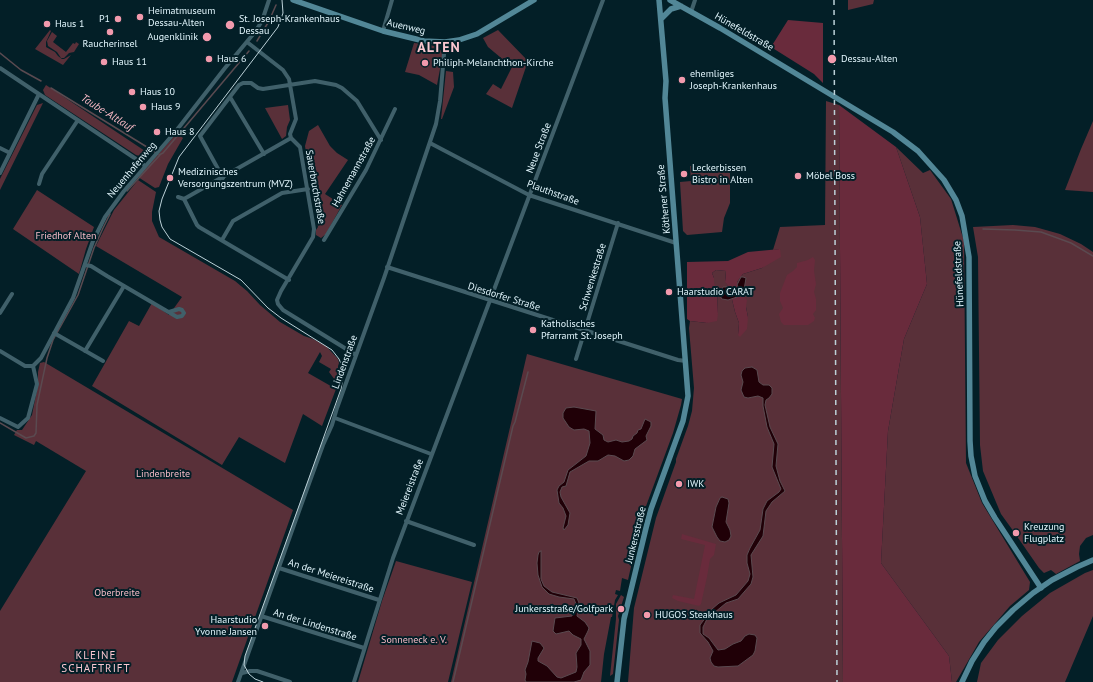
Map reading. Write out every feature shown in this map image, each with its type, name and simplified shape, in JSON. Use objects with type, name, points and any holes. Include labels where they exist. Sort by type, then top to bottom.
[{"type":"main road","name":"Auenweg","points":[[293,0],[383,31],[424,41],[445,42],[459,40],[477,34],[534,0]]},
{"type":"main road","name":"Köthener Straße","points":[[659,0],[688,396]]},
{"type":"main road","name":"Hünefeldstraße","points":[[670,0],[893,132],[918,150],[944,180],[956,200],[962,216],[969,257],[970,441],[975,476],[985,501],[995,518],[1041,588]]},
{"type":"main road","points":[[661,19],[671,9],[682,6]]},
{"type":"main road","name":"Junkersstraße","points":[[617,682],[624,619],[646,528],[651,509],[683,421],[688,396]]},
{"type":"main road","points":[[962,682],[972,661],[991,633],[1017,606],[1041,588],[1068,571],[1093,560]]},
{"type":"street","name":"Neuenhofenweg","points":[[33,366],[56,334],[73,298],[93,241],[105,217],[124,191],[176,130],[260,26],[269,0]]},
{"type":"street","points":[[383,31],[392,0]]},
{"type":"street","name":"Neue Straße","points":[[490,301],[603,0]]},
{"type":"street","points":[[691,12],[695,0]]},
{"type":"street","points":[[184,199],[291,138],[290,131],[296,119],[287,74],[247,42]]},
{"type":"street","name":"Lindenstraße","points":[[238,682],[323,445],[335,418],[337,408],[430,143],[438,114],[445,42]]},
{"type":"street","points":[[0,68],[145,166]]},
{"type":"street","points":[[223,178],[200,136],[230,97],[243,83],[251,83],[258,88],[263,89],[290,84],[330,83],[342,88],[357,101],[381,140]]},
{"type":"street","points":[[0,173],[39,94]]},
{"type":"street","points":[[230,97],[264,154]]},
{"type":"street","name":"Hahnemannstraße","points":[[324,240],[366,170],[395,109]]},
{"type":"street","points":[[39,184],[42,174],[78,120]]},
{"type":"street","name":"Sauerbruchstraße","points":[[291,138],[300,147],[314,233],[310,243],[277,300],[279,308],[356,356]]},
{"type":"street","name":"Plauthstraße","points":[[430,143],[529,195],[676,243]]},
{"type":"street","points":[[0,148],[10,153]]},
{"type":"street","points":[[222,240],[233,221],[282,193],[308,189]]},
{"type":"street","points":[[178,197],[184,199],[197,225],[288,280]]},
{"type":"street","name":"Schwenkestraße","points":[[576,359],[618,224]]},
{"type":"street","points":[[85,265],[90,266],[169,312]]},
{"type":"street","name":"Diesdorfer Straße","points":[[387,267],[490,301],[678,360],[686,361]]},
{"type":"street","points":[[85,351],[124,286]]},
{"type":"street","points":[[0,313],[12,294]]},
{"type":"street","name":"Meiereistraße","points":[[354,682],[379,600],[406,521],[490,301]]},
{"type":"street","points":[[56,334],[103,361]]},
{"type":"street","points":[[0,351],[25,366],[33,366],[37,384],[30,413],[25,422],[18,427],[0,418]]},
{"type":"street","points":[[335,418],[432,454]]},
{"type":"street","points":[[406,521],[474,545]]},
{"type":"street","name":"An der Meiereistraße","points":[[278,568],[379,600]]},
{"type":"street","name":"An der Lindenstraße","points":[[261,616],[364,648]]},
{"type":"street","points":[[242,673],[257,671],[290,682]]},
{"type":"green space","points":[[848,0],[874,0],[873,4],[848,10]]},
{"type":"green space","points":[[50,30],[51,31],[46,42],[46,47],[55,52],[62,59],[71,55],[63,65],[35,49]]},
{"type":"green space","points":[[498,30],[528,61],[512,108],[486,94],[493,84],[501,89],[512,67],[488,47],[483,38]]},
{"type":"green space","points":[[52,32],[57,36],[53,42],[66,52],[73,43],[75,44],[76,42],[79,44],[74,52],[69,53],[64,58],[61,58],[57,52],[48,46],[47,41]]},
{"type":"green space","points":[[414,43],[437,46],[443,53],[437,85],[419,75],[405,72]]},
{"type":"green space","points":[[446,71],[453,72],[454,87],[441,119]]},
{"type":"green space","points":[[46,85],[151,155],[143,157],[136,155],[45,95],[43,90]]},
{"type":"green space","points":[[826,101],[839,105],[843,682],[628,682],[634,608],[656,518],[692,411],[694,388],[689,328],[690,321],[707,323],[718,314],[717,289],[713,283],[714,278],[712,273],[716,270],[726,271],[725,281],[729,287],[739,323],[738,335],[748,317],[746,300],[738,289],[737,282],[743,274],[762,268],[780,249],[773,250],[780,227],[825,225]]},
{"type":"green space","points":[[43,103],[0,190],[0,179],[37,105]]},
{"type":"green space","points":[[288,105],[290,120],[287,127],[286,136],[282,139],[265,108]]},
{"type":"green space","points":[[1093,121],[1093,192],[1065,190],[1081,149]]},
{"type":"green space","points":[[318,125],[330,146],[337,153],[348,160],[325,194],[342,205],[326,234],[321,238],[316,235],[316,230],[318,227],[305,146],[309,131]]},
{"type":"green space","points":[[177,133],[183,138],[168,164],[159,187],[155,188],[138,177]]},
{"type":"green space","points":[[896,147],[923,173],[930,170],[951,199],[964,241],[966,463],[982,503],[1030,582],[1029,590],[1010,606],[979,642],[956,682],[952,682],[949,656],[881,563],[888,431],[904,339],[927,284],[920,217]]},
{"type":"green space","points":[[690,166],[730,167],[730,203],[724,218],[722,232],[687,235],[683,231],[680,182],[691,181]]},
{"type":"green space","points":[[138,180],[156,192],[152,212],[152,221],[159,237],[235,281],[280,322],[304,336],[326,346],[338,359],[338,384],[329,372],[331,369],[319,362],[322,356],[320,352],[308,373],[336,389],[322,426],[303,414],[285,463],[239,437],[222,465],[92,386],[129,321],[139,326],[152,303],[169,315],[182,297],[96,246],[114,210]]},
{"type":"green space","name":"Friedhof Alten","points":[[37,190],[94,227],[79,274],[13,229]]},
{"type":"green space","points":[[1013,225],[1035,227],[1060,234],[1081,244],[1093,252],[1093,535],[1086,538],[1080,546],[1080,561],[1056,574],[1051,570],[1044,573],[1039,568],[1001,514],[983,471],[980,445],[978,257],[973,227]]},
{"type":"green space","points":[[527,354],[682,399],[681,405],[673,433],[642,517],[628,580],[622,578],[620,591],[616,590],[615,594],[618,595],[615,600],[611,617],[604,654],[601,682],[451,682]]},
{"type":"green space","name":"Oberbreite","points":[[44,362],[293,510],[232,682],[0,682],[0,611],[86,471],[36,441],[34,445],[14,435],[17,430],[22,430],[32,415],[38,384],[40,363]]},
{"type":"green space","name":"Sonneneck e. V.","points":[[396,561],[472,582],[448,682],[358,682],[382,601]]},
{"type":"green space","points":[[1093,570],[1093,616],[1065,682],[977,682],[981,663],[998,640],[1022,616],[1050,593]]},
{"type":"green space","points":[[621,595],[624,597],[618,616],[619,620],[613,674],[610,676],[616,619],[616,604]]},
{"type":"shaded area","points":[[788,20],[823,23],[823,83],[814,74],[771,47]]},
{"type":"shaded area","points":[[839,105],[896,147],[920,217],[927,284],[904,339],[888,431],[881,563],[949,656],[952,682],[843,682]]},
{"type":"shaded area","points":[[780,249],[781,257],[762,268],[743,274],[737,282],[738,289],[747,300],[746,307],[748,317],[747,329],[740,337],[738,335],[739,323],[729,287],[725,282],[726,271],[716,270],[712,273],[717,289],[717,321],[707,323],[690,321],[687,319],[687,262],[728,261],[748,252]]},
{"type":"shaded area","points":[[813,257],[815,260],[814,271],[816,284],[814,292],[816,299],[816,310],[813,314],[815,318],[814,321],[808,325],[784,325],[781,322],[779,314],[783,308],[780,301],[780,293],[787,275],[797,267],[797,263]]},
{"type":"shaded area","points":[[741,277],[746,278],[744,290],[737,297],[728,300],[722,299],[721,291],[723,287],[728,287],[730,289],[731,296],[739,293],[740,290],[737,285]]},
{"type":"shaded area","points":[[752,367],[757,370],[759,382],[763,385],[769,385],[772,388],[772,394],[766,400],[765,405],[770,427],[778,444],[776,466],[780,481],[785,491],[772,502],[766,511],[763,536],[751,555],[753,577],[751,584],[738,599],[726,603],[707,619],[703,627],[703,634],[709,638],[718,650],[725,649],[741,641],[749,634],[755,635],[757,638],[755,651],[753,655],[738,666],[718,667],[714,666],[711,662],[710,658],[713,651],[708,642],[700,633],[700,625],[712,609],[719,603],[736,595],[748,581],[750,574],[747,563],[747,555],[760,530],[763,509],[767,501],[781,489],[772,467],[774,444],[767,427],[763,398],[758,396],[748,398],[744,397],[741,390],[743,382],[741,375],[742,371],[745,368]]},
{"type":"shaded area","points":[[574,407],[596,411],[595,429],[603,435],[604,440],[608,442],[616,440],[622,442],[629,441],[638,430],[641,429],[645,419],[651,422],[651,426],[646,436],[647,440],[635,449],[633,456],[629,460],[624,461],[615,456],[608,455],[598,461],[589,461],[570,472],[566,486],[562,487],[560,492],[561,497],[570,513],[568,525],[564,530],[563,528],[566,516],[559,503],[557,490],[564,482],[568,470],[586,456],[590,443],[589,431],[584,429],[574,430],[569,427],[563,418],[563,413],[566,408]]},
{"type":"shaded area","points":[[722,497],[728,499],[729,503],[726,522],[731,536],[729,540],[725,542],[720,541],[712,527],[716,507],[720,498]]},
{"type":"shaded area","points":[[682,534],[716,544],[714,555],[710,559],[701,604],[699,606],[672,598],[673,595],[694,599],[705,545],[681,539]]},
{"type":"shaded area","points":[[541,551],[541,579],[544,586],[552,592],[577,598],[579,603],[577,616],[585,622],[589,628],[584,639],[590,651],[590,665],[584,672],[581,680],[574,682],[526,682],[525,680],[525,670],[532,641],[540,643],[544,648],[538,658],[538,661],[547,666],[557,677],[561,678],[576,672],[576,653],[581,645],[581,639],[569,631],[556,634],[553,631],[555,618],[572,616],[576,604],[574,599],[549,594],[542,587],[538,575],[537,563],[539,552]]},
{"type":"waterway","name":"Taube-Altlauf","points":[[257,41],[269,21],[276,5]]},
{"type":"waterway","name":"Taube-Altlauf","points":[[159,155],[163,153],[249,51]]},
{"type":"waterway","name":"Taube-Altlauf","points":[[0,53],[21,70],[41,81]]},
{"type":"waterway","name":"Taube-Altlauf","points":[[51,88],[155,152]]},
{"type":"waterway","points":[[127,191],[160,155]]},
{"type":"waterway","points":[[0,423],[26,438],[34,436],[36,433],[37,405],[47,358],[53,340],[78,295],[94,248],[110,214]]},
{"type":"waterway","points":[[983,229],[1041,232],[1071,243],[1093,256]]},
{"type":"waterway","points":[[453,682],[513,426],[528,372]]},
{"type":"tram line","points":[[263,682],[255,679],[249,674],[244,665],[245,656],[341,389],[343,368],[339,359],[332,350],[281,318],[268,308],[241,280],[170,239],[162,227],[159,211],[162,199],[179,157],[278,27],[283,13],[282,0]]},
{"type":"railway","points":[[834,0],[837,682]]},
{"type":"place","name":"Heimatmuseum Dessau-Alten","points":[[140,17]]},
{"type":"place","name":"P1","points":[[118,19]]},
{"type":"place","name":"Haus 1","points":[[47,24]]},
{"type":"place","name":"St. Joseph-Krankenhaus Dessau","points":[[230,25]]},
{"type":"place","name":"Raucherinsel","points":[[110,32]]},
{"type":"place","name":"Augenklinik","points":[[207,37]]},
{"type":"place","name":"Haus 6","points":[[209,59]]},
{"type":"place","name":"Dessau-Alten","points":[[832,59]]},
{"type":"place","name":"Haus 11","points":[[104,62]]},
{"type":"place","name":"Philiph-Melanchthon-Kirche","points":[[425,63]]},
{"type":"place","name":"ehemliges Joseph-Krankenhaus","points":[[682,80]]},
{"type":"place","name":"Haus 10","points":[[132,92]]},
{"type":"place","name":"Haus 9","points":[[143,107]]},
{"type":"place","name":"Haus 8","points":[[157,132]]},
{"type":"place","name":"Leckerbissen Bistro in Alten","points":[[684,174]]},
{"type":"place","name":"Möbel Boss","points":[[798,176]]},
{"type":"place","name":"Medizinisches Versorgungszentrum (MVZ)","points":[[170,178]]},
{"type":"place","name":"Haarstudio CARAT","points":[[669,292]]},
{"type":"place","name":"Katholisches Pfarramt St. Joseph","points":[[533,330]]},
{"type":"place","name":"IWK","points":[[679,484]]},
{"type":"place","name":"Kreuzung Flugplatz","points":[[1016,533]]},
{"type":"place","name":"Junkersstraße/Golfpark","points":[[621,609]]},
{"type":"place","name":"HUGOS Steakhaus","points":[[647,615]]},
{"type":"place","name":"Haarstudio Yvonne Jansen","points":[[265,626]]},
{"type":"district","name":"ALTEN","points":[[439,48]]},
{"type":"district","name":"KLEINE SCHAFTRIFT","points":[[96,662]]},
{"type":"park label","name":"Lindenbreite","points":[[163,474]]}]
